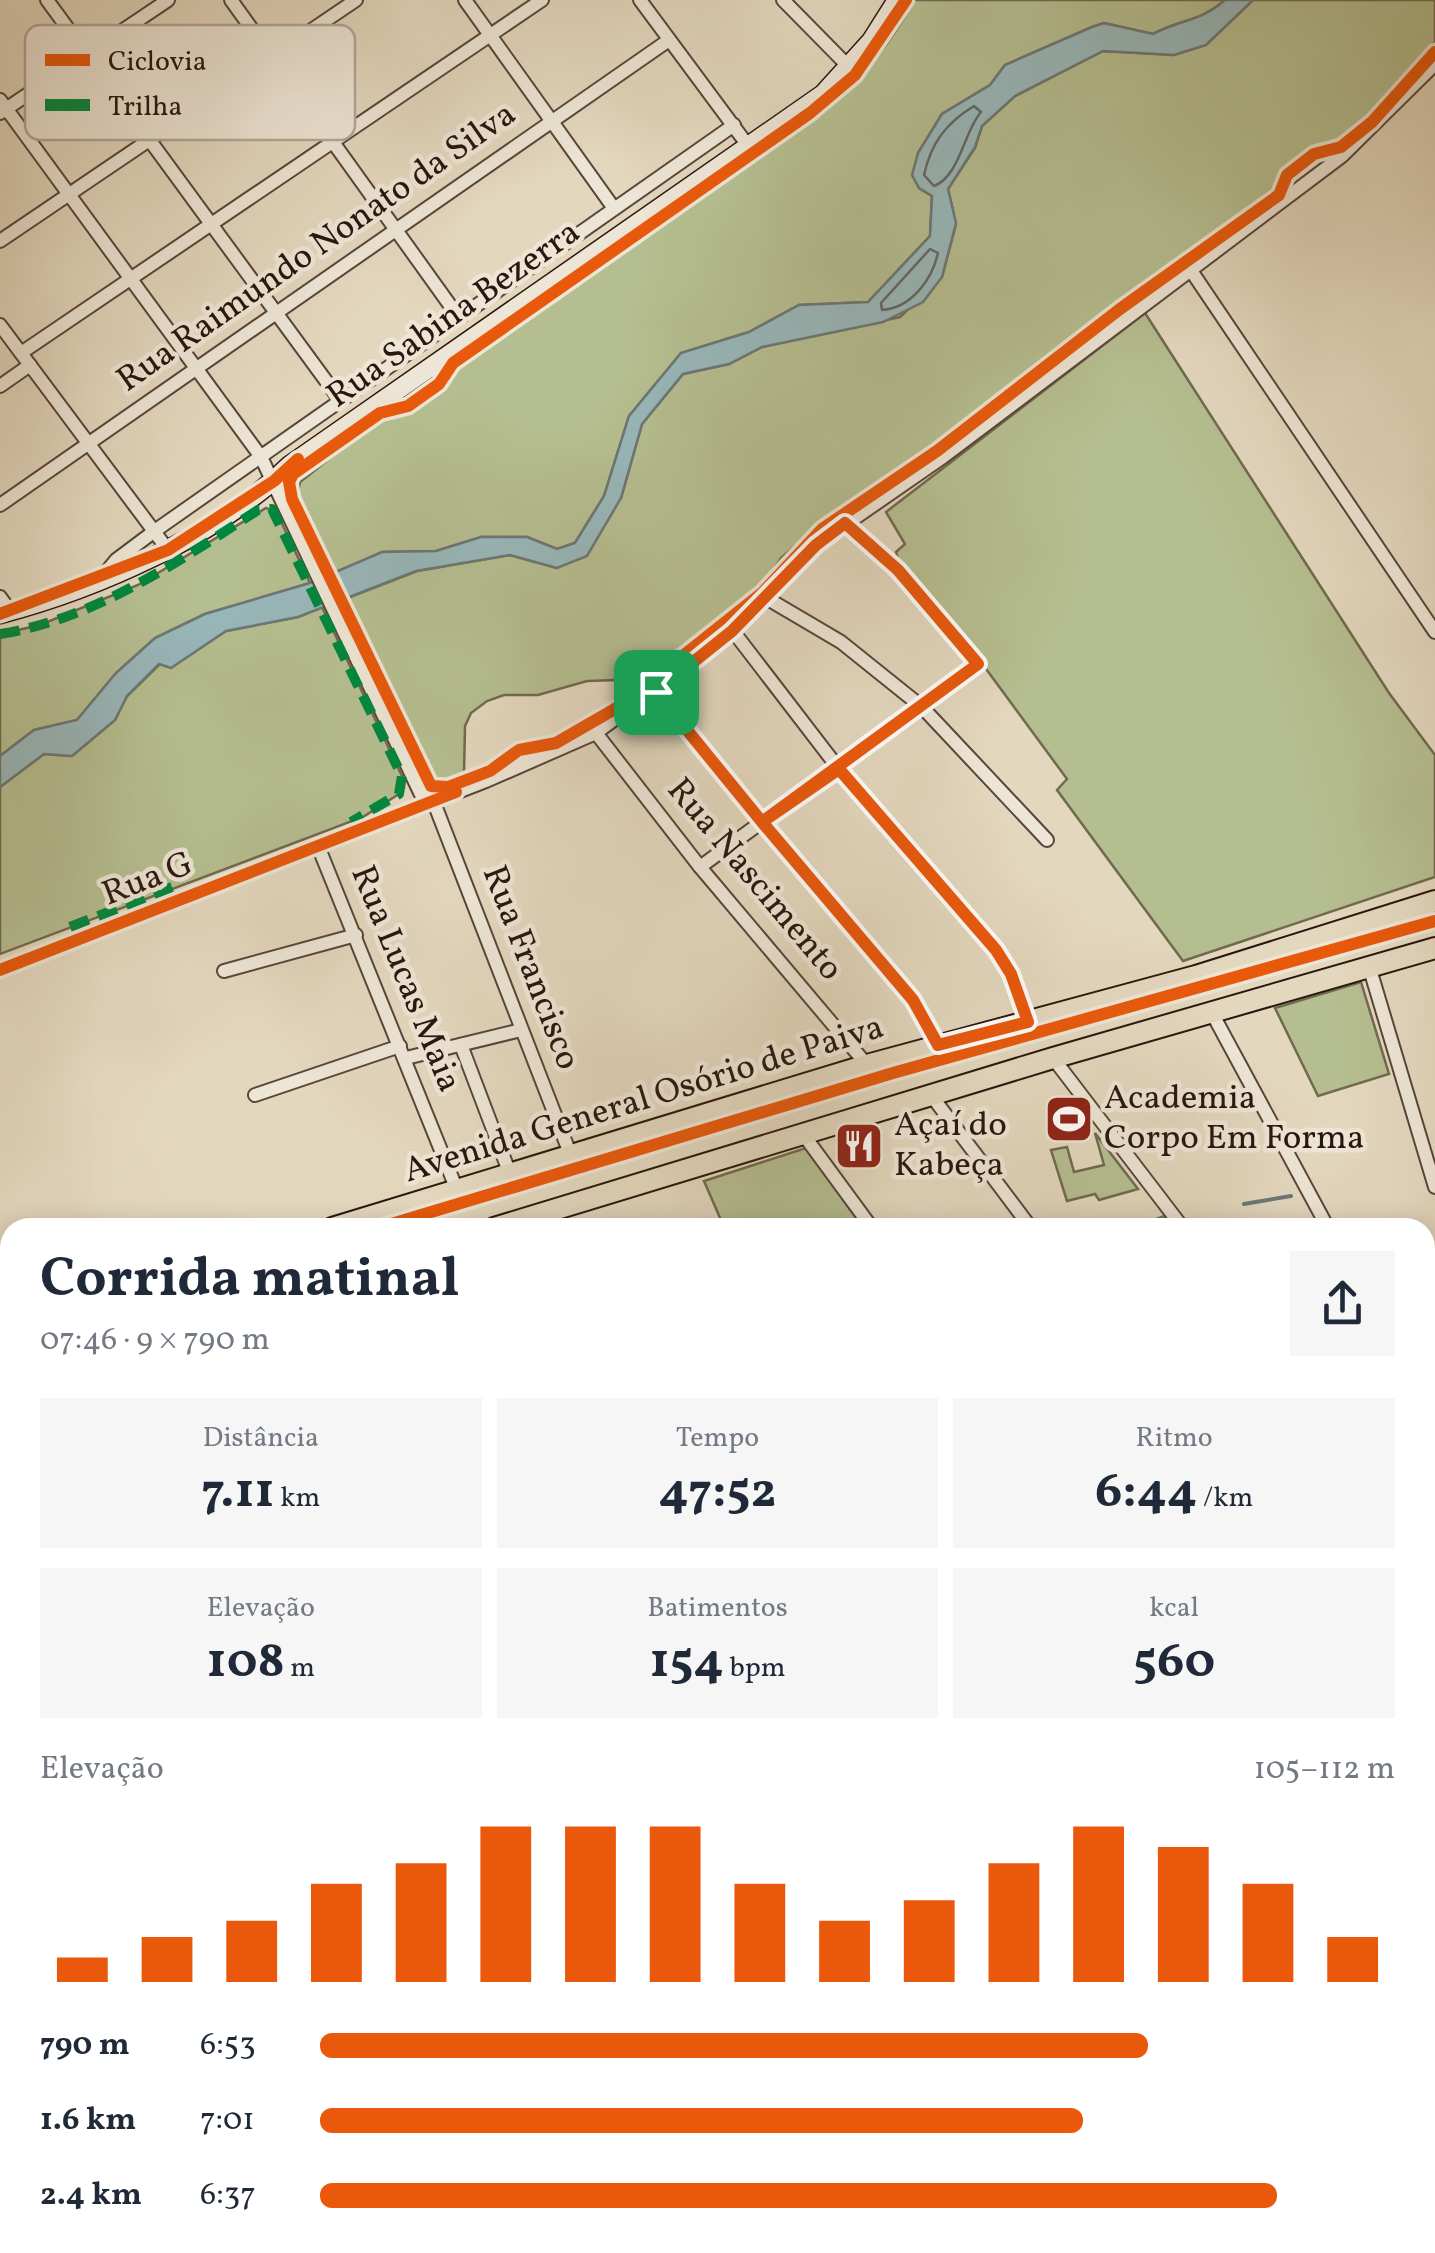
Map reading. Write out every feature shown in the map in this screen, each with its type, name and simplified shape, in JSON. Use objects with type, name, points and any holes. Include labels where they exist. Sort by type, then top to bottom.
[{"type":"main road","name":"Rua Sabina Bezerra","points":[[3,607],[103,576],[168,550],[274,481],[290,464],[823,94],[849,67],[897,0]]},
{"type":"main road","name":"Avenida General Osório de Paiva","points":[[365,1218],[867,1065],[1028,1022],[1435,902]]},
{"type":"main road","points":[[531,1218],[1053,1058],[1435,948]]},
{"type":"street","points":[[47,0],[65,25]]},
{"type":"street","points":[[130,25],[168,0]]},
{"type":"street","points":[[231,0],[250,25]]},
{"type":"street","points":[[319,25],[356,0]]},
{"type":"street","points":[[465,0],[613,206]]},
{"type":"street","points":[[355,129],[542,0]]},
{"type":"street","points":[[640,0],[749,147]]},
{"type":"street","points":[[782,0],[849,67]]},
{"type":"street","name":"Rua Raimundo Nonato da Silva","points":[[0,505],[669,40]]},
{"type":"street","name":"Rua G","points":[[0,970],[596,734],[732,631],[768,599],[816,545],[942,457],[1342,156],[1435,64]]},
{"type":"street","points":[[2,107],[25,92]]},
{"type":"street","name":"Rua Francisco","points":[[2,107],[25,136]]},
{"type":"street","points":[[103,576],[116,560],[156,530],[734,124]]},
{"type":"street","name":"Rua Francisco","points":[[29,140],[198,369],[274,481],[429,801],[571,1156]]},
{"type":"street","points":[[0,241],[153,140],[340,400]]},
{"type":"street","points":[[21,353],[339,140]]},
{"type":"street","points":[[336,142],[457,315]]},
{"type":"street","points":[[1190,269],[1435,632]]},
{"type":"street","points":[[0,325],[168,550]]},
{"type":"street","points":[[0,386],[30,365]]},
{"type":"street","points":[[700,867],[978,664],[898,570],[845,523]]},
{"type":"street","points":[[768,599],[840,642],[922,707],[1047,840]]},
{"type":"street","points":[[732,631],[839,769],[996,950],[1011,974],[1028,1022]]},
{"type":"street","points":[[656,692],[913,1000],[938,1045]]},
{"type":"street","name":"Rua Nascimento","points":[[596,734],[700,867],[867,1065]]},
{"type":"street","name":"Rua Lucas Maia","points":[[318,846],[457,1190]]},
{"type":"street","points":[[224,970],[356,935]]},
{"type":"street","points":[[1369,966],[1435,1188]]},
{"type":"street","points":[[1212,1012],[1323,1218]]},
{"type":"street","points":[[255,1095],[403,1052],[461,1045],[521,1030]]},
{"type":"street","points":[[461,1045],[510,1174]]},
{"type":"street","points":[[1053,1058],[1175,1218]]},
{"type":"street","points":[[932,1096],[1023,1218]]},
{"type":"street","points":[[803,1134],[865,1218]]},
{"type":"green space","points":[[915,0],[1225,0],[1207,12],[1153,34],[1104,23],[1092,27],[1005,65],[990,85],[942,114],[918,153],[919,188],[932,196],[930,236],[868,302],[799,305],[749,332],[681,353],[629,416],[604,496],[575,543],[557,549],[527,537],[481,537],[436,551],[382,552],[333,575],[297,498],[300,482],[381,420],[429,398],[455,369],[825,111],[875,59]]},
{"type":"green space","points":[[1253,0],[1435,0],[1435,42],[1361,124],[1334,143],[1293,161],[1274,188],[921,454],[827,518],[781,558],[764,584],[649,679],[587,681],[538,695],[504,695],[487,701],[471,713],[465,726],[464,773],[442,782],[430,777],[345,599],[417,571],[510,555],[557,568],[621,498],[642,424],[683,374],[729,364],[762,347],[900,317],[942,277],[956,224],[948,189],[975,148],[982,126],[1015,96],[1103,51],[1174,55],[1206,45]]},
{"type":"green space","points":[[1145,313],[1389,693],[1435,755],[1435,877],[1183,961],[1057,790],[1067,779],[981,662],[902,572],[896,552],[905,544],[886,512]]},
{"type":"green space","points":[[266,508],[277,513],[310,583],[205,614],[155,638],[116,673],[77,720],[34,730],[0,756],[0,634],[40,625],[138,585]]},
{"type":"green space","points":[[322,607],[402,776],[399,794],[363,817],[0,954],[0,787],[44,754],[72,756],[115,720],[127,696],[160,664],[171,667],[226,631],[298,617]]},
{"type":"green space","points":[[1361,982],[1389,1074],[1318,1096],[1275,1008]]},
{"type":"green space","points":[[1095,1133],[1138,1189],[1099,1200],[1095,1194],[1067,1201],[1051,1150],[1067,1147],[1074,1172],[1104,1165]]},
{"type":"green space","points":[[806,1148],[857,1218],[720,1218],[704,1181]]},
{"type":"water","points":[[1225,0],[1253,0],[1206,45],[1174,55],[1103,51],[1015,96],[982,126],[975,147],[948,189],[956,223],[942,277],[923,302],[883,322],[762,347],[729,364],[683,374],[642,424],[621,498],[587,556],[557,568],[510,555],[416,571],[298,617],[226,631],[171,668],[159,664],[127,696],[115,720],[72,756],[44,754],[0,787],[0,756],[34,730],[77,720],[116,673],[155,638],[205,614],[310,583],[382,552],[436,551],[481,537],[527,537],[557,549],[575,543],[604,496],[629,416],[681,353],[749,332],[799,305],[868,302],[930,236],[932,196],[919,188],[912,175],[918,153],[942,114],[990,85],[1005,65],[1092,27],[1104,23],[1153,34],[1207,12]]},
{"type":"waterway","points":[[1244,1204],[1291,1196]]},
{"type":"marked path","points":[[0,634],[103,602],[167,568],[258,510],[272,509],[402,776],[399,794],[351,822]]},
{"type":"marked path","points":[[70,927],[172,887]]},
{"type":"cycle path","points":[[906,0],[855,75],[810,113],[453,363],[439,384],[408,406],[380,413],[293,474],[289,482],[292,499],[431,786],[448,787],[490,771],[519,750],[556,743],[620,706],[762,593],[822,529],[937,451],[1120,309],[1279,195],[1287,175],[1314,154],[1341,147],[1372,122],[1435,52]]},
{"type":"cycle path","points":[[0,614],[168,550],[274,481],[298,459]]},
{"type":"cycle path","points":[[0,970],[456,792]]},
{"type":"cycle path","points":[[411,1218],[893,1073],[1435,921]]},
{"type":"place","name":"Academia Corpo Em Forma","points":[[1069,1119]]},
{"type":"place","name":"Açaí do Kabeça","points":[[859,1146]]},
{"type":"route","points":[[656,692],[762,822],[839,769],[996,950],[1011,974],[1028,1022],[938,1045],[913,1000],[762,822],[977,666],[976,660],[898,570],[845,523],[816,545],[768,599],[656,692]]}]
